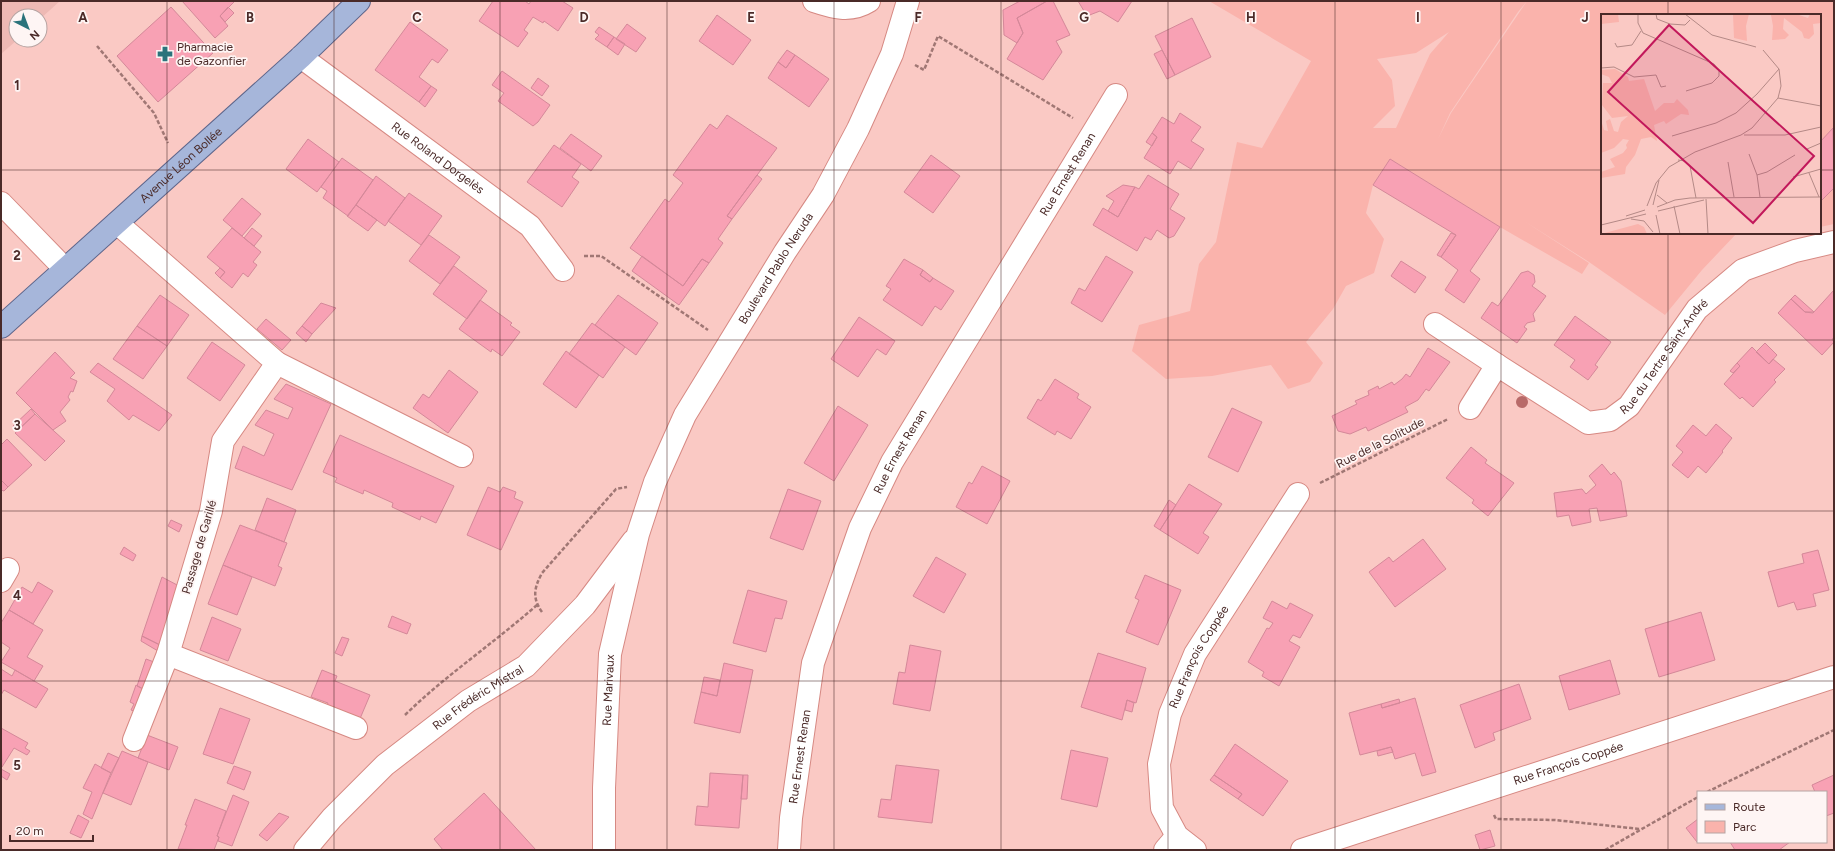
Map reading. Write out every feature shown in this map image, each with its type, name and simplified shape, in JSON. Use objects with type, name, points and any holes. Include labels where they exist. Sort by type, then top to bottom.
[{"type":"main road","name":"Avenue Léon Bollée","points":[[1,327],[301,57],[359,1]]},
{"type":"street","points":[[814,1],[840,9],[863,4],[868,1]]},
{"type":"street","name":"Boulevard Pablo Neruda","points":[[638,534],[655,482],[685,415],[728,344],[823,195],[858,129],[892,54],[908,1]]},
{"type":"street","name":"Rue Roland Dorgelès","points":[[301,57],[530,226],[557,263]]},
{"type":"street","name":"Rue Ernest Renan","points":[[789,850],[791,818],[813,663],[860,528],[892,462],[1116,95]]},
{"type":"street","points":[[1,203],[65,269]]},
{"type":"street","points":[[116,223],[277,363],[462,456]]},
{"type":"street","name":"Rue du Tertre Saint-André","points":[[1435,324],[1588,423],[1610,420],[1629,406],[1697,309],[1743,270],[1795,250],[1834,242]]},
{"type":"street","name":"Passage de Garillé","points":[[134,740],[168,654],[212,511],[223,441],[277,363]]},
{"type":"street","points":[[1470,408],[1497,365]]},
{"type":"street","name":"Rue François Coppée","points":[[1195,850],[1171,843],[1162,808],[1159,764],[1170,714],[1195,654],[1298,494]]},
{"type":"street","name":"Rue Frédéric Mistral","points":[[305,850],[332,818],[385,765],[468,701],[526,666],[585,606],[638,534]]},
{"type":"street","name":"Rue Marivaux","points":[[604,850],[604,788],[610,654],[638,534]]},
{"type":"street","points":[[168,654],[356,728]]},
{"type":"street","name":"Rue François Coppée","points":[[1302,850],[1834,677]]},
{"type":"path","points":[[892,54],[924,70],[938,36],[1094,130]]},
{"type":"path","points":[[97,46],[154,113],[178,167]]},
{"type":"path","points":[[557,263],[601,256],[728,344]]},
{"type":"path","name":"Rue de la Solitude","points":[[1298,494],[1470,408]]},
{"type":"path","points":[[558,633],[537,605],[534,595],[535,587],[542,573],[616,488],[655,482]]},
{"type":"path","points":[[1709,791],[1834,730]]},
{"type":"path","points":[[1482,791],[1496,819],[1555,820],[1640,830]]},
{"type":"path","points":[[1604,850],[1697,798]]},
{"type":"shaded area","points":[[1,1],[60,1],[48,12],[48,8],[8,8],[8,48],[1,54]]},
{"type":"green space","points":[[1209,1],[1527,1],[1834,1],[1834,224],[1821,227],[1821,14],[1601,14],[1601,234],[1736,234],[1702,270],[1665,315],[1589,262],[1521,219],[1589,263],[1582,274],[1500,227],[1390,159],[1373,185],[1366,213],[1384,239],[1374,273],[1346,286],[1333,309],[1306,342],[1323,363],[1310,382],[1288,389],[1271,365],[1212,376],[1166,379],[1132,351],[1139,325],[1190,311],[1199,264],[1216,242],[1237,142],[1262,148],[1311,61]],"holes":[[[1527,1],[1451,113],[1438,139],[1450,113]],[[1449,32],[1430,54],[1396,128],[1373,128],[1395,106],[1392,80],[1377,59],[1416,53]]]},
{"type":"building","points":[[182,1],[235,1],[220,16],[228,26],[215,38]]},
{"type":"building","points":[[493,1],[525,1],[529,4],[531,1],[562,1],[573,8],[558,31],[544,21],[543,23],[533,17],[524,30],[528,33],[518,47],[479,21]]},
{"type":"building","points":[[1020,1],[1047,1],[1017,18],[1023,33],[1017,43],[1004,35],[1003,10]]},
{"type":"building","points":[[1047,1],[1053,1],[1070,35],[1056,41],[1062,52],[1043,80],[1007,59],[1023,33],[1017,18]]},
{"type":"building","points":[[1078,1],[1132,1],[1118,22],[1100,11],[1087,16]]},
{"type":"building","name":"Pharmacie de Gazonfier","points":[[171,7],[213,53],[158,102],[117,56]]},
{"type":"building","points":[[228,7],[234,13],[225,22],[220,16]]},
{"type":"building","points":[[717,15],[751,40],[733,65],[699,41]]},
{"type":"building","points":[[1192,18],[1211,57],[1175,75],[1155,36]]},
{"type":"building","points":[[410,22],[448,50],[438,63],[432,59],[419,77],[431,86],[419,102],[375,70]]},
{"type":"building","points":[[627,24],[646,38],[636,52],[616,39]]},
{"type":"building","points":[[599,27],[614,37],[607,47],[595,39],[599,35],[595,32]]},
{"type":"building","points":[[614,37],[625,44],[618,55],[607,47]]},
{"type":"building","points":[[787,50],[795,55],[786,68],[778,62]]},
{"type":"building","points":[[1162,50],[1175,75],[1167,79],[1154,54]]},
{"type":"building","points":[[795,55],[829,79],[809,107],[768,78],[778,62],[786,68]]},
{"type":"building","points":[[502,71],[550,105],[538,122],[533,126],[498,101],[504,93],[492,85]]},
{"type":"building","points":[[538,78],[549,86],[542,96],[531,88]]},
{"type":"building","points":[[431,86],[437,90],[425,107],[419,102]]},
{"type":"building","points":[[1180,113],[1201,127],[1191,141],[1204,149],[1191,169],[1178,161],[1170,174],[1144,158],[1157,137],[1152,133],[1162,117],[1174,124]]},
{"type":"building","points":[[727,115],[777,148],[727,216],[732,219],[718,239],[723,243],[709,263],[702,259],[683,286],[630,248],[665,199],[669,202],[683,183],[673,175],[710,124],[717,129]]},
{"type":"building","points":[[1833,128],[1834,188],[1821,201],[1821,141]]},
{"type":"building","points":[[1152,133],[1157,137],[1152,146],[1146,142]]},
{"type":"building","points":[[571,134],[602,156],[591,171],[560,148]]},
{"type":"building","points":[[308,139],[339,162],[317,192],[286,169]]},
{"type":"building","points":[[554,145],[581,164],[572,177],[579,182],[562,207],[527,182]]},
{"type":"building","points":[[931,155],[960,176],[933,213],[904,192]]},
{"type":"building","points":[[342,158],[373,180],[348,216],[323,198],[327,191],[321,187]]},
{"type":"building","points":[[1390,159],[1500,227],[1470,271],[1480,279],[1464,303],[1445,290],[1458,270],[1441,257],[1456,235],[1373,185]]},
{"type":"building","points":[[757,175],[762,179],[732,219],[727,216]]},
{"type":"building","points":[[1148,175],[1179,194],[1170,209],[1185,218],[1174,236],[1169,238],[1157,230],[1151,240],[1145,237],[1137,251],[1093,225],[1103,208],[1118,217],[1135,187],[1139,189]]},
{"type":"building","points":[[376,176],[405,198],[385,226],[356,205]]},
{"type":"building","points":[[1123,185],[1135,187],[1118,217],[1108,211],[1114,201],[1106,196]]},
{"type":"building","points":[[409,193],[442,216],[421,245],[388,221]]},
{"type":"building","points":[[242,198],[261,214],[242,236],[223,220]]},
{"type":"building","points":[[356,205],[377,220],[368,231],[347,216]]},
{"type":"building","points":[[232,228],[261,252],[253,262],[257,265],[248,277],[243,273],[232,288],[220,278],[225,272],[207,257]]},
{"type":"building","points":[[252,228],[262,236],[254,246],[244,238]]},
{"type":"building","points":[[1451,233],[1456,235],[1441,257],[1437,255]]},
{"type":"building","points":[[429,235],[460,257],[440,284],[409,261]]},
{"type":"building","points":[[642,256],[683,286],[702,259],[709,263],[679,305],[632,271]]},
{"type":"building","points":[[1106,256],[1133,272],[1102,322],[1071,303],[1079,288],[1085,291]]},
{"type":"building","points":[[904,259],[923,270],[920,275],[930,282],[933,278],[954,291],[941,310],[935,306],[922,326],[883,300],[891,289],[886,286]]},
{"type":"building","points":[[1401,261],[1426,277],[1415,293],[1391,276]]},
{"type":"building","points":[[454,266],[487,291],[467,319],[433,294]]},
{"type":"building","points":[[220,268],[225,272],[220,278],[215,273]]},
{"type":"building","points":[[923,270],[933,278],[930,282],[920,275]]},
{"type":"building","points":[[1528,271],[1534,275],[1535,282],[1532,286],[1546,296],[1533,314],[1535,321],[1527,323],[1524,327],[1527,329],[1517,343],[1481,318],[1492,302],[1498,306],[1521,273]]},
{"type":"building","points":[[1834,290],[1834,338],[1832,339],[1834,342],[1822,355],[1778,313],[1791,299],[1805,312],[1813,313]]},
{"type":"building","points":[[160,295],[189,315],[167,346],[137,326]]},
{"type":"building","points":[[618,295],[658,323],[636,355],[595,325]]},
{"type":"building","points":[[1795,295],[1814,312],[1805,312],[1791,299]]},
{"type":"building","points":[[480,300],[512,323],[510,325],[520,332],[502,356],[492,349],[491,352],[459,329]]},
{"type":"building","points":[[321,303],[336,308],[312,334],[302,326]]},
{"type":"building","points":[[1575,316],[1611,342],[1595,365],[1598,367],[1588,380],[1570,367],[1575,360],[1554,345]]},
{"type":"building","points":[[859,317],[895,341],[886,355],[877,349],[858,377],[831,359]]},
{"type":"building","points":[[266,319],[291,340],[282,350],[257,329]]},
{"type":"building","points":[[592,323],[625,347],[603,378],[569,354]]},
{"type":"building","points":[[137,326],[167,346],[143,379],[113,359]]},
{"type":"building","points":[[302,326],[312,334],[306,342],[296,333]]},
{"type":"building","points":[[212,342],[245,365],[220,401],[187,378]]},
{"type":"building","points":[[1765,343],[1777,355],[1769,364],[1756,352]]},
{"type":"building","points":[[1752,347],[1769,364],[1773,359],[1785,369],[1774,380],[1776,382],[1753,407],[1742,397],[1740,399],[1724,384],[1740,366],[1737,363]]},
{"type":"building","points":[[1428,348],[1450,362],[1429,391],[1426,389],[1418,400],[1405,407],[1408,412],[1368,431],[1366,427],[1350,434],[1338,431],[1332,416],[1357,404],[1355,401],[1369,395],[1368,391],[1378,386],[1379,389],[1392,382],[1394,385],[1406,374],[1410,377]]},
{"type":"building","points":[[566,351],[599,375],[576,408],[543,384]]},
{"type":"building","points":[[55,352],[75,373],[70,378],[77,381],[73,392],[71,391],[68,397],[70,400],[60,412],[66,421],[53,430],[16,393]]},
{"type":"building","points":[[98,363],[172,415],[159,431],[133,415],[129,420],[107,401],[115,389],[90,372]]},
{"type":"building","points":[[1737,363],[1740,366],[1733,373],[1730,371]]},
{"type":"building","points":[[449,370],[478,392],[448,433],[413,408],[423,394],[429,398]]},
{"type":"building","points":[[1055,379],[1079,394],[1077,398],[1091,407],[1071,439],[1057,431],[1055,435],[1027,418],[1038,399],[1041,401]]},
{"type":"building","points":[[286,384],[331,404],[292,490],[235,468],[243,446],[264,456],[274,434],[255,425],[266,410],[288,419],[293,408],[274,399]]},
{"type":"building","points":[[838,406],[868,425],[834,481],[804,463]]},
{"type":"building","points":[[1232,408],[1262,422],[1238,472],[1208,457]]},
{"type":"building","points":[[31,409],[35,414],[17,431],[13,426]]},
{"type":"building","points":[[35,414],[65,441],[45,461],[15,433]]},
{"type":"building","points":[[1716,424],[1732,438],[1706,473],[1698,466],[1688,478],[1672,465],[1683,452],[1676,446],[1693,425],[1706,436]]},
{"type":"building","points":[[340,435],[454,486],[436,523],[421,516],[420,520],[392,507],[393,503],[364,490],[363,494],[335,482],[337,478],[323,472]]},
{"type":"building","points":[[7,439],[32,465],[8,487],[1,480],[1,445]]},
{"type":"building","points":[[1471,447],[1487,460],[1485,463],[1514,483],[1488,516],[1472,503],[1474,500],[1446,478]]},
{"type":"building","points":[[1602,464],[1611,475],[1614,472],[1621,481],[1627,516],[1600,521],[1597,508],[1589,509],[1591,522],[1572,526],[1569,515],[1557,517],[1554,493],[1582,489],[1586,494],[1596,485],[1589,476]]},
{"type":"building","points":[[982,466],[1010,481],[987,524],[956,507],[969,482],[972,484]]},
{"type":"building","points":[[1,480],[8,487],[4,491],[1,490]]},
{"type":"building","points":[[1189,484],[1222,504],[1203,533],[1209,537],[1198,554],[1160,530]]},
{"type":"building","points":[[488,487],[500,492],[503,487],[516,492],[514,498],[523,502],[501,550],[467,535]]},
{"type":"building","points":[[788,489],[821,501],[803,550],[770,538]]},
{"type":"building","points":[[267,498],[296,510],[284,542],[255,530]]},
{"type":"building","points":[[1169,500],[1176,505],[1160,530],[1154,526]]},
{"type":"building","points":[[171,520],[182,525],[179,532],[168,526]]},
{"type":"building","points":[[240,525],[287,543],[278,566],[282,568],[275,586],[223,565]]},
{"type":"building","points":[[1423,539],[1446,569],[1395,607],[1369,572],[1389,557],[1393,562]]},
{"type":"building","points":[[124,547],[136,555],[133,561],[120,554]]},
{"type":"building","points":[[1818,550],[1829,590],[1813,594],[1816,606],[1797,610],[1794,602],[1778,607],[1768,572],[1804,563],[1802,554]]},
{"type":"building","points":[[936,557],[966,574],[944,613],[913,596]]},
{"type":"building","points":[[223,565],[252,577],[237,615],[208,604]]},
{"type":"building","points":[[1145,575],[1181,590],[1158,645],[1126,632],[1139,600],[1135,598]]},
{"type":"building","points":[[162,577],[179,586],[160,645],[142,636]]},
{"type":"building","points":[[38,582],[53,591],[33,624],[9,610],[22,587],[32,593]]},
{"type":"building","points":[[748,590],[787,601],[782,619],[775,618],[766,652],[733,643]]},
{"type":"building","points":[[1272,601],[1287,609],[1290,603],[1313,615],[1300,638],[1293,635],[1289,641],[1300,647],[1279,686],[1262,676],[1264,672],[1248,662],[1267,628],[1269,629],[1273,623],[1263,618]]},
{"type":"building","points":[[9,610],[43,630],[27,657],[43,666],[34,681],[1,662],[10,648],[1,642],[1,623]]},
{"type":"building","points":[[1701,612],[1715,660],[1659,677],[1645,629]]},
{"type":"building","points":[[392,616],[411,624],[407,634],[388,627]]},
{"type":"building","points":[[212,617],[241,629],[228,661],[200,650]]},
{"type":"building","points":[[142,636],[160,645],[158,651],[141,641]]},
{"type":"building","points":[[342,637],[349,639],[342,656],[335,653]]},
{"type":"building","points":[[910,645],[941,651],[930,711],[893,704],[899,672],[905,673]]},
{"type":"building","points":[[1098,653],[1146,668],[1136,703],[1127,700],[1122,720],[1081,707]]},
{"type":"building","points":[[146,659],[154,662],[145,690],[137,686]]},
{"type":"building","points":[[1610,660],[1620,694],[1569,710],[1559,676]]},
{"type":"building","points":[[724,663],[753,670],[740,733],[694,723],[701,692],[717,696]]},
{"type":"building","points":[[1,669],[12,676],[15,670],[48,689],[36,708],[4,690],[1,695]]},
{"type":"building","points":[[322,670],[337,676],[335,681],[370,695],[359,721],[326,708],[328,703],[311,697]]},
{"type":"building","points":[[704,677],[720,680],[717,696],[701,692]]},
{"type":"building","points":[[1519,684],[1531,719],[1493,733],[1495,740],[1475,748],[1460,705]]},
{"type":"building","points":[[136,685],[145,690],[136,712],[131,710],[134,704],[130,702]]},
{"type":"building","points":[[1415,698],[1436,772],[1422,776],[1415,753],[1395,759],[1391,747],[1360,755],[1349,713],[1381,704],[1382,708]]},
{"type":"building","points":[[1399,699],[1400,703],[1382,708],[1381,704]]},
{"type":"building","points":[[1127,700],[1134,703],[1132,712],[1125,710]]},
{"type":"building","points":[[220,708],[250,719],[233,764],[203,754]]},
{"type":"building","points":[[1,728],[28,743],[25,748],[30,751],[27,755],[14,748],[2,767]]},
{"type":"building","points":[[147,735],[178,747],[169,770],[138,758]]},
{"type":"building","points":[[1235,744],[1288,781],[1263,816],[1238,799],[1242,794],[1214,775]]},
{"type":"building","points":[[1391,747],[1393,752],[1378,756],[1377,751]]},
{"type":"building","points":[[1071,750],[1108,758],[1097,807],[1061,799]]},
{"type":"building","points":[[122,751],[148,762],[131,805],[103,793]]},
{"type":"building","points":[[108,753],[119,758],[111,773],[101,768]]},
{"type":"building","points":[[95,764],[111,773],[92,819],[83,814],[92,792],[83,788]]},
{"type":"building","points":[[896,765],[939,770],[932,823],[878,817],[881,799],[891,800]]},
{"type":"building","points":[[234,766],[251,772],[244,790],[227,783]]},
{"type":"building","points":[[1,769],[10,774],[7,780],[1,776]]},
{"type":"building","points":[[710,773],[743,775],[739,828],[695,825],[697,806],[708,807]]},
{"type":"building","points":[[743,775],[748,775],[747,799],[741,799]]},
{"type":"building","points":[[1214,775],[1242,794],[1238,799],[1210,780]]},
{"type":"building","points":[[1834,775],[1834,813],[1827,816],[1827,791],[1815,791],[1812,785]]},
{"type":"building","points":[[484,793],[536,850],[443,850],[434,839]]},
{"type":"building","points":[[233,795],[249,802],[232,846],[218,841],[219,837],[217,836]]},
{"type":"building","points":[[195,799],[226,811],[217,836],[219,837],[214,850],[178,849]]},
{"type":"building","points":[[279,813],[289,817],[267,841],[259,835]]},
{"type":"building","points":[[78,815],[89,821],[81,838],[70,833]]},
{"type":"building","points":[[1697,820],[1697,842],[1686,828]]},
{"type":"building","points":[[1490,830],[1495,846],[1480,850],[1475,835]]},
{"type":"building","points":[[1731,843],[1789,843],[1779,850],[1735,850]]},
{"type":"place","name":"Pharmacie de Gazonfier","points":[[165,54]]}]
